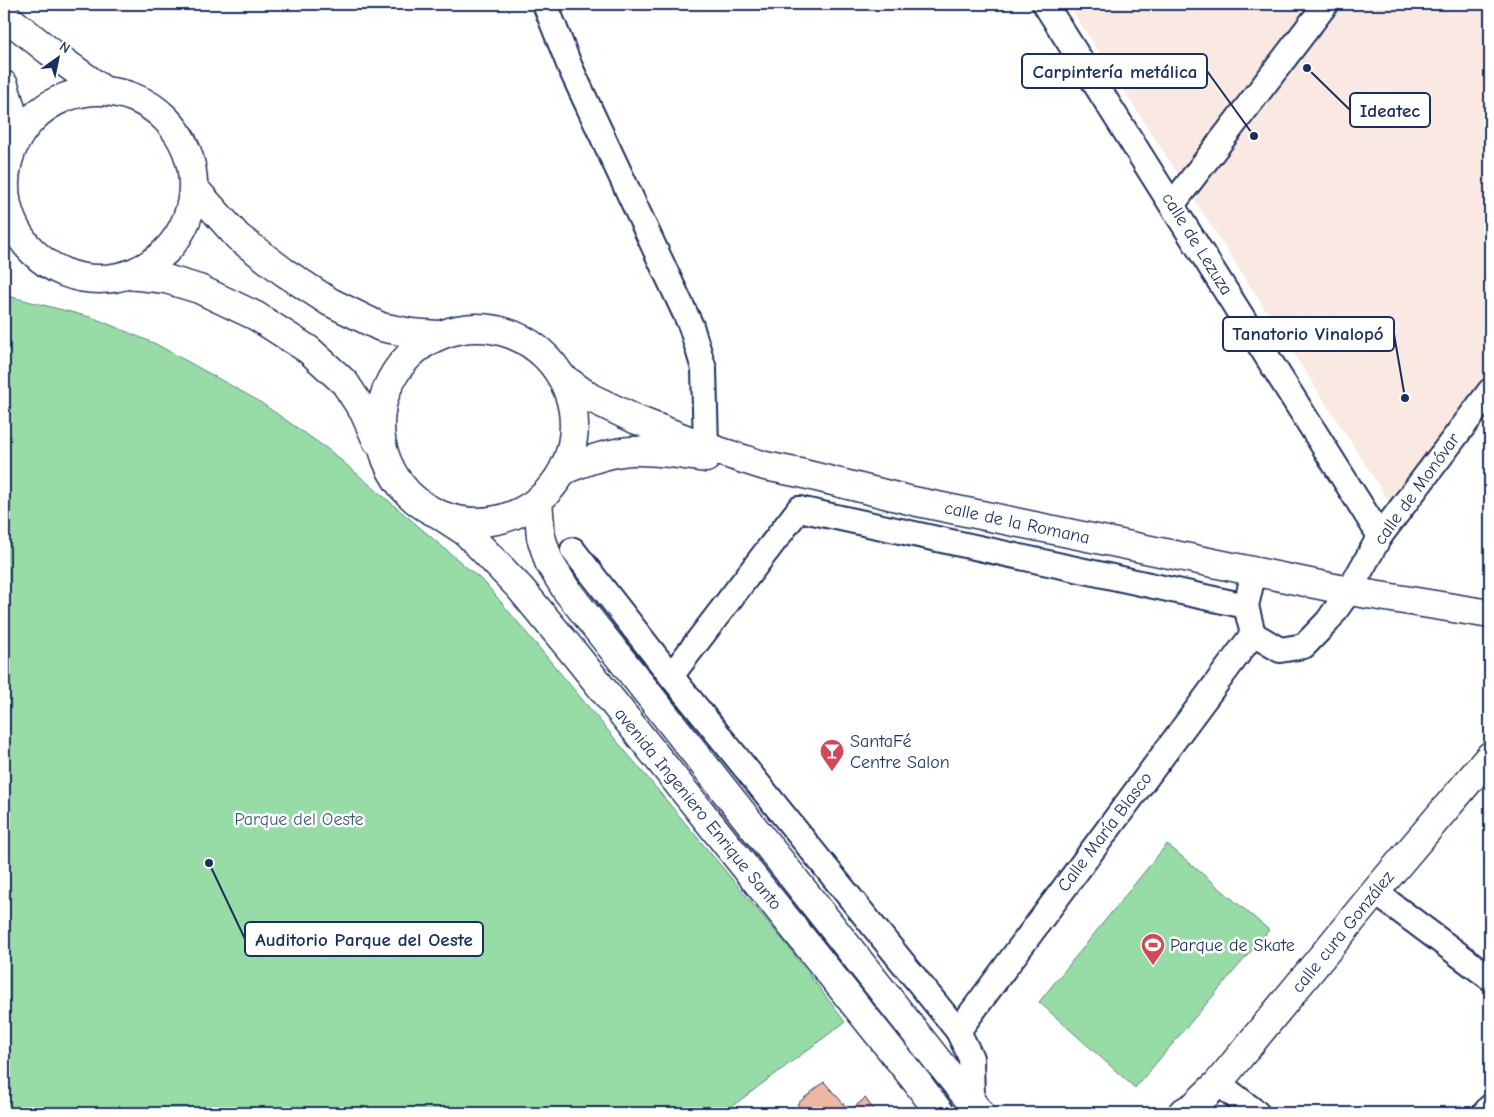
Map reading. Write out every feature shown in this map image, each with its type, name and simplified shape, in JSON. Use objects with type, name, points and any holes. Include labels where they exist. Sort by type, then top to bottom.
[{"type":"main road","points":[[4,15],[49,51],[103,90]]},
{"type":"main road","points":[[4,85],[20,132]]},
{"type":"main road","points":[[103,90],[132,96],[158,110],[178,132],[191,158],[194,188],[191,211],[182,232],[168,251],[150,265],[128,275],[100,280],[72,275],[46,263],[14,242],[5,187],[6,158],[20,132],[36,114],[56,100],[79,92],[103,90]]},
{"type":"main road","points":[[194,188],[238,238],[284,272],[330,302],[381,327],[411,333],[437,335]]},
{"type":"main road","points":[[128,275],[166,279],[199,289],[256,316],[309,350],[345,383],[364,412],[395,480],[416,502],[444,517],[468,522],[493,522],[517,514],[538,501],[552,487],[564,470],[572,447],[575,423],[571,399],[562,377],[544,354],[521,338],[494,328],[465,328],[437,335],[417,347],[400,363],[388,383],[380,405],[379,428],[382,451]]},
{"type":"main road","name":"calle de la Romana","points":[[562,377],[591,398],[637,420],[706,447],[765,466],[800,473],[912,502],[1350,591],[1490,614]]},
{"type":"main road","points":[[564,470],[590,459],[630,451],[673,453],[765,466]]},
{"type":"main road","name":"avenida Ingeniero Enrique Santo","points":[[538,501],[542,538],[548,562],[567,591],[976,1108]]},
{"type":"main road","name":"avenida Ingeniero Enrique Santo","points":[[444,517],[466,532],[520,588],[562,638],[940,1113]]},
{"type":"main road","name":"calle cura González","points":[[1188,1111],[1218,1084],[1375,892],[1490,756]]},
{"type":"street","points":[[545,4],[570,67],[691,326],[704,369],[706,447]]},
{"type":"street","name":"calle de Lezuza","points":[[1045,4],[1380,536]]},
{"type":"street","points":[[1172,206],[1326,4]]},
{"type":"street","name":"calle de Monóvar","points":[[1253,634],[1280,650],[1304,646],[1328,621],[1350,591],[1380,536],[1490,391]]},
{"type":"street","points":[[671,676],[799,509],[800,473]]},
{"type":"street","points":[[799,509],[1246,606]]},
{"type":"street","name":"avenida Ingeniero Enrique Santo","points":[[573,550],[671,676],[958,1031],[971,1058],[976,1108]]},
{"type":"street","points":[[1253,634],[1246,606],[1254,571]]},
{"type":"street","name":"Calle María Blasco","points":[[958,1031],[1253,634]]},
{"type":"street","points":[[1375,892],[1490,978]]},
{"type":"street","points":[[1218,1084],[1257,1113]]},
{"type":"street","points":[[1485,1113],[1490,1107]]},
{"type":"shaded area","points":[[1068,4],[1490,4],[1490,370],[1390,503]]},
{"type":"green space","name":"Parque del Oeste","points":[[4,295],[94,318],[156,344],[257,400],[329,450],[485,583],[787,945],[845,1022],[723,1113],[24,1113],[4,1111]]},
{"type":"green space","name":"Parque de Skate","points":[[1167,844],[1269,930],[1135,1088],[1039,1002]]},
{"type":"building","points":[[824,1082],[850,1111],[865,1098],[876,1113],[805,1113],[797,1104]]},
{"type":"place","name":"Ideatec","points":[[1307,68]]},
{"type":"place","name":"Carpintería metálica","points":[[1254,136]]},
{"type":"place","name":"Tanatorio Vinalopó","points":[[1405,398]]},
{"type":"place","name":"SantaFé Centre Salon","points":[[832,772]]},
{"type":"place","name":"Auditorio Parque del Oeste","points":[[209,863]]},
{"type":"place","name":"Parque de Skate","points":[[1153,966]]}]
